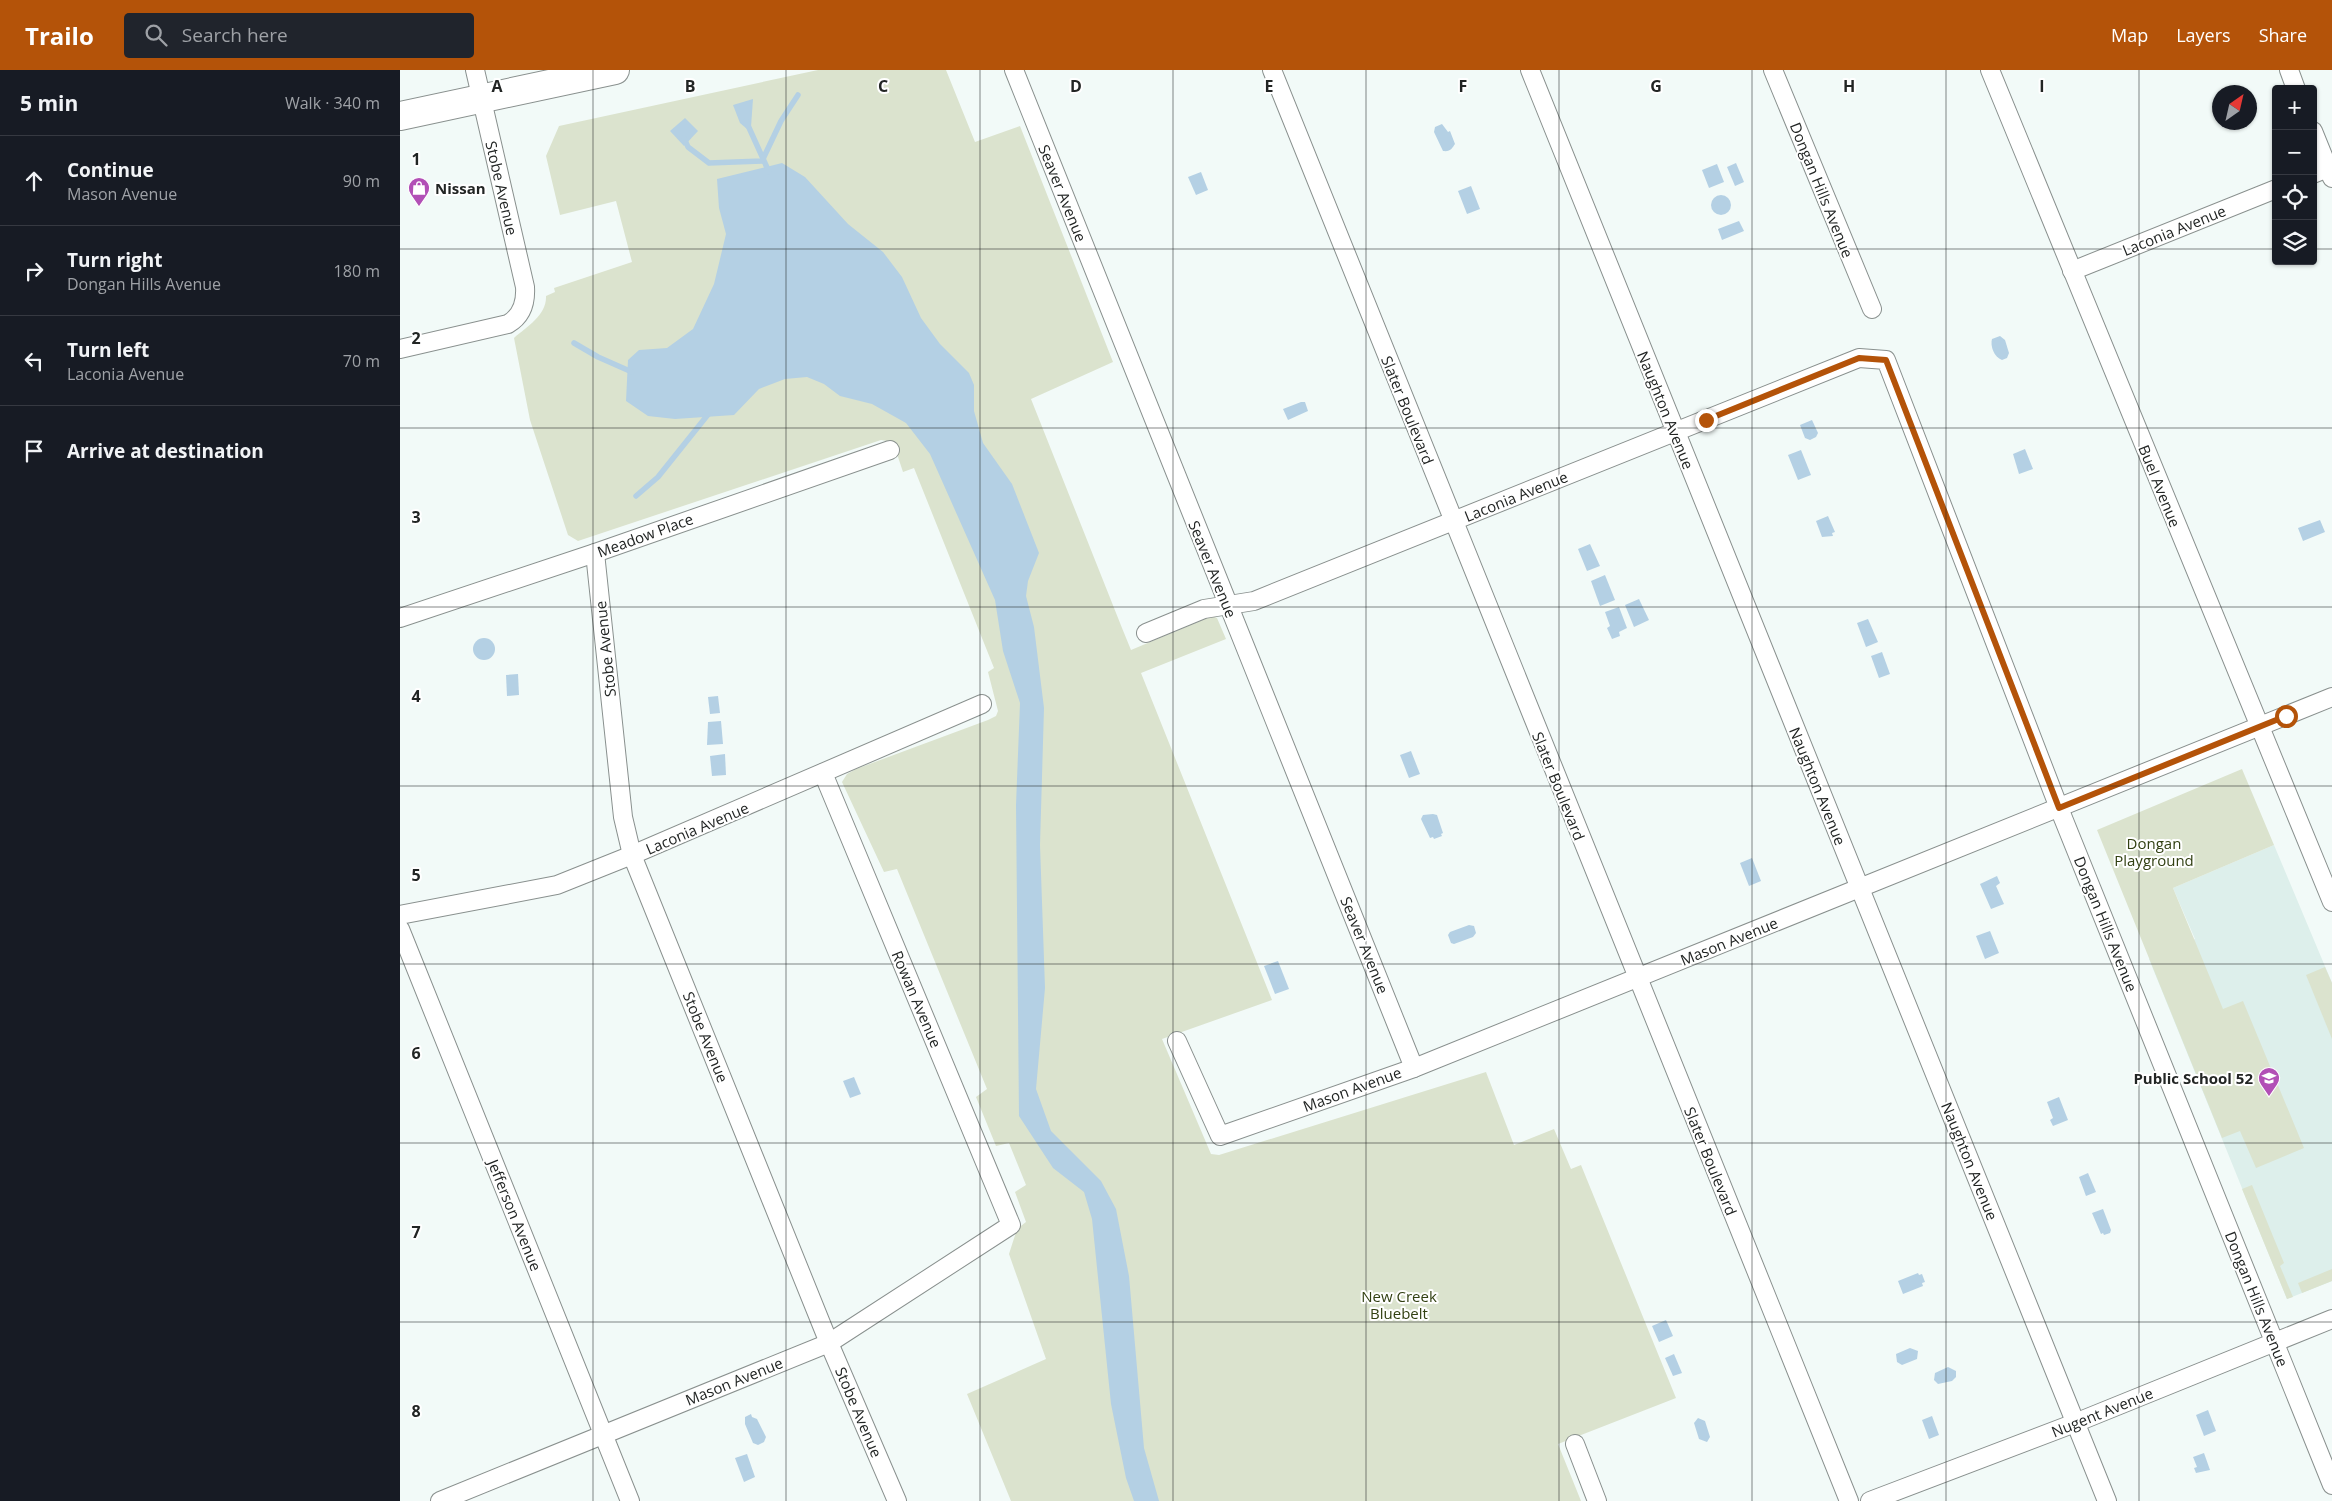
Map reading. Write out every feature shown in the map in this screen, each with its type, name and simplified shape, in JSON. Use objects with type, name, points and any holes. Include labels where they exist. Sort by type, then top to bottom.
[{"type":"main road","points":[[400,116],[615,70]]},
{"type":"street","name":"Stobe Avenue","points":[[400,349],[508,324],[516,319],[524,306],[525,287],[475,70]]},
{"type":"street","name":"Seaver Avenue","points":[[1014,70],[1414,1068]]},
{"type":"street","name":"Slater Boulevard","points":[[1272,70],[1452,521],[1849,1501]]},
{"type":"street","name":"Naughton Avenue","points":[[1530,70],[2107,1501]]},
{"type":"street","name":"Dongan Hills Avenue","points":[[1773,70],[1872,309]]},
{"type":"street","name":"Buel Avenue","points":[[1990,70],[2332,902]]},
{"type":"street","points":[[2289,70],[2295,85]]},
{"type":"street","points":[[2317,146],[2324,173]]},
{"type":"street","name":"Laconia Avenue","points":[[2072,271],[2272,191]]},
{"type":"street","name":"Laconia Avenue","points":[[1146,633],[1204,610],[1254,601],[1859,358],[1886,360]]},
{"type":"street","name":"Dongan Hills Avenue","points":[[1886,360],[2059,808],[2332,1485]]},
{"type":"street","name":"Meadow Place","points":[[400,618],[595,553],[890,450]]},
{"type":"street","name":"Stobe Avenue","points":[[595,553],[623,816],[632,856],[829,1343],[897,1501]]},
{"type":"street","name":"Mason Avenue","points":[[1177,1041],[1220,1136],[1414,1068],[2332,697]]},
{"type":"street","name":"Laconia Avenue","points":[[400,915],[557,885],[632,856],[982,704]]},
{"type":"street","name":"Rowan Avenue","points":[[823,773],[1011,1225]]},
{"type":"street","name":"Jefferson Avenue","points":[[400,930],[630,1501]]},
{"type":"street","name":"Mason Avenue","points":[[440,1501],[829,1343],[1011,1225]]},
{"type":"street","name":"Nugent Avenue","points":[[1870,1501],[2075,1423],[2332,1319]]},
{"type":"street","points":[[1575,1444],[1597,1501]]},
{"type":"shaded area","name":"Public School 52","points":[[2274,845],[2332,983],[2332,1281],[2287,1299],[2149,959],[2195,939],[2173,888]]},
{"type":"green space","name":"New Creek Bluebelt","points":[[818,70],[946,70],[975,142],[1020,126],[1113,362],[1031,399],[1122,628],[1131,650],[1212,616],[1217,618],[1226,639],[1141,673],[1272,1000],[1162,1039],[1211,1154],[1219,1155],[1486,1072],[1514,1145],[1554,1129],[1571,1169],[1581,1165],[1676,1398],[1558,1444],[1581,1501],[1011,1501],[967,1394],[1046,1359],[1009,1254],[1017,1229],[1026,1222],[1015,1192],[1026,1185],[1009,1143],[996,1146],[976,1097],[987,1089],[897,869],[884,872],[842,782],[847,774],[856,769],[988,720],[996,716],[998,711],[988,672],[994,668],[914,468],[903,472],[893,442],[881,440],[578,541],[568,535],[530,420],[514,338],[540,315],[546,296],[555,292],[554,288],[632,262],[616,201],[560,215],[546,156],[559,126]]},
{"type":"green space","name":"Dongan Playground","points":[[2242,769],[2274,845],[2173,888],[2223,1009],[2243,1001],[2304,1148],[2256,1168],[2240,1131],[2222,1138],[2097,830]]},
{"type":"green space","points":[[2325,967],[2332,983],[2332,1039],[2306,975]]},
{"type":"green space","points":[[2252,1185],[2284,1263],[2280,1266],[2293,1297],[2287,1299],[2242,1189]]},
{"type":"green space","points":[[2332,1269],[2332,1281],[2302,1293],[2298,1283]]},
{"type":"water","points":[[753,99],[751,127],[747,129],[740,123],[733,105]]},
{"type":"water","points":[[685,118],[698,131],[684,146],[670,131]]},
{"type":"water","points":[[1442,124],[1448,132],[1450,131],[1455,144],[1448,151],[1443,151],[1434,132],[1435,127]]},
{"type":"water","points":[[782,163],[805,177],[848,224],[883,252],[902,277],[921,318],[940,344],[969,373],[974,385],[974,411],[983,443],[1012,484],[1039,553],[1028,581],[1026,596],[1034,627],[1044,708],[1040,845],[1045,988],[1036,1089],[1051,1131],[1101,1181],[1116,1209],[1129,1276],[1144,1448],[1159,1501],[1134,1501],[1126,1478],[1111,1404],[1092,1219],[1084,1192],[1053,1168],[1019,1116],[1016,805],[1020,703],[1003,651],[995,600],[930,454],[906,423],[872,404],[840,396],[824,384],[807,377],[785,379],[759,389],[734,415],[675,419],[648,416],[626,401],[628,360],[639,350],[667,348],[693,329],[714,284],[726,234],[719,208],[717,179]]},
{"type":"water","points":[[1736,163],[1744,182],[1735,186],[1727,167]]},
{"type":"water","points":[[1717,164],[1724,182],[1709,188],[1702,170]]},
{"type":"water","points":[[1201,172],[1208,190],[1196,195],[1188,177]]},
{"type":"water","points":[[1471,186],[1480,209],[1467,214],[1458,191]]},
{"type":"water","points":[[1721,195],[1728,198],[1731,205],[1728,212],[1721,215],[1714,212],[1711,205],[1714,198]]},
{"type":"water","points":[[1739,221],[1744,231],[1722,240],[1718,229]]},
{"type":"water","points":[[2000,336],[2005,340],[2009,353],[2007,358],[2002,360],[1993,351],[1992,345],[1992,339]]},
{"type":"water","points":[[1305,402],[1308,411],[1288,420],[1283,409]]},
{"type":"water","points":[[1812,420],[1818,433],[1816,437],[1810,440],[1805,438],[1800,425]]},
{"type":"water","points":[[2025,449],[2033,469],[2019,474],[2013,454]]},
{"type":"water","points":[[1801,450],[1811,475],[1798,480],[1788,455]]},
{"type":"water","points":[[1828,516],[1835,532],[1832,533],[1833,536],[1822,537],[1816,521]]},
{"type":"water","points":[[2320,520],[2325,532],[2303,541],[2298,528]]},
{"type":"water","points":[[1590,544],[1600,566],[1587,571],[1578,549]]},
{"type":"water","points":[[1605,575],[1615,600],[1600,606],[1591,581]]},
{"type":"water","points":[[1639,599],[1649,620],[1634,627],[1625,605]]},
{"type":"water","points":[[1619,607],[1627,628],[1619,632],[1620,636],[1612,639],[1607,628],[1610,626],[1605,612]]},
{"type":"water","points":[[1868,619],[1878,642],[1866,647],[1857,623]]},
{"type":"water","points":[[480,638],[488,638],[495,645],[495,653],[488,660],[480,660],[473,653],[473,645]]},
{"type":"water","points":[[1882,652],[1890,674],[1879,678],[1871,656]]},
{"type":"water","points":[[518,674],[519,695],[507,696],[506,675]]},
{"type":"water","points":[[718,696],[720,713],[710,714],[708,697]]},
{"type":"water","points":[[721,721],[723,744],[707,745],[708,722]]},
{"type":"water","points":[[1411,751],[1420,774],[1409,778],[1400,755]]},
{"type":"water","points":[[725,754],[726,775],[712,776],[710,756]]},
{"type":"water","points":[[1423,815],[1437,815],[1443,833],[1441,834],[1442,836],[1434,839],[1433,837],[1430,838],[1421,819]]},
{"type":"water","points":[[1752,858],[1761,881],[1749,886],[1740,863]]},
{"type":"water","points":[[1997,876],[2000,883],[1996,886],[2004,904],[1991,909],[1980,884]]},
{"type":"water","points":[[1469,925],[1474,926],[1476,933],[1473,937],[1454,944],[1451,943],[1448,935],[1450,932]]},
{"type":"water","points":[[1990,931],[1999,953],[1985,959],[1976,936]]},
{"type":"water","points":[[1278,961],[1289,989],[1275,994],[1264,966]]},
{"type":"water","points":[[854,1077],[861,1094],[850,1098],[843,1081]]},
{"type":"water","points":[[2059,1097],[2068,1120],[2053,1126],[2050,1120],[2053,1118],[2047,1102]]},
{"type":"water","points":[[2088,1173],[2096,1192],[2086,1196],[2079,1177]]},
{"type":"water","points":[[2103,1209],[2111,1230],[2110,1233],[2104,1235],[2103,1233],[2101,1234],[2092,1213]]},
{"type":"water","points":[[1918,1273],[1919,1275],[1922,1274],[1925,1282],[1922,1283],[1923,1286],[1903,1294],[1898,1281]]},
{"type":"water","points":[[1666,1320],[1673,1336],[1659,1342],[1652,1326]]},
{"type":"water","points":[[1910,1348],[1918,1351],[1917,1359],[1902,1365],[1897,1362],[1896,1354]]},
{"type":"water","points":[[1674,1354],[1682,1373],[1673,1376],[1665,1358]]},
{"type":"water","points":[[1948,1367],[1956,1371],[1956,1377],[1952,1381],[1938,1384],[1934,1380],[1935,1373]]},
{"type":"water","points":[[2208,1410],[2216,1431],[2204,1436],[2196,1415]]},
{"type":"water","points":[[751,1414],[752,1417],[757,1419],[766,1437],[764,1442],[758,1445],[753,1443],[745,1424],[745,1417]]},
{"type":"water","points":[[1932,1416],[1939,1435],[1929,1439],[1922,1420]]},
{"type":"water","points":[[1698,1418],[1705,1421],[1710,1437],[1707,1442],[1699,1439],[1694,1423]]},
{"type":"water","points":[[2204,1453],[2210,1470],[2196,1473],[2194,1468],[2197,1467],[2193,1457]]},
{"type":"water","points":[[747,1454],[755,1477],[744,1482],[735,1458]]},
{"type":"waterway","points":[[684,138],[688,147],[709,163],[762,161],[781,121],[798,95]]},
{"type":"waterway","points":[[746,121],[769,172]]},
{"type":"waterway","points":[[574,343],[598,357],[632,372]]},
{"type":"waterway","points":[[636,496],[658,477],[710,412]]},
{"type":"place","name":"Nissan","points":[[419,207]]},
{"type":"place","name":"Public School 52","points":[[2269,1097]]},
{"type":"route","points":[[1706,420],[1859,358],[1886,360],[2059,808],[2286,716]]}]
